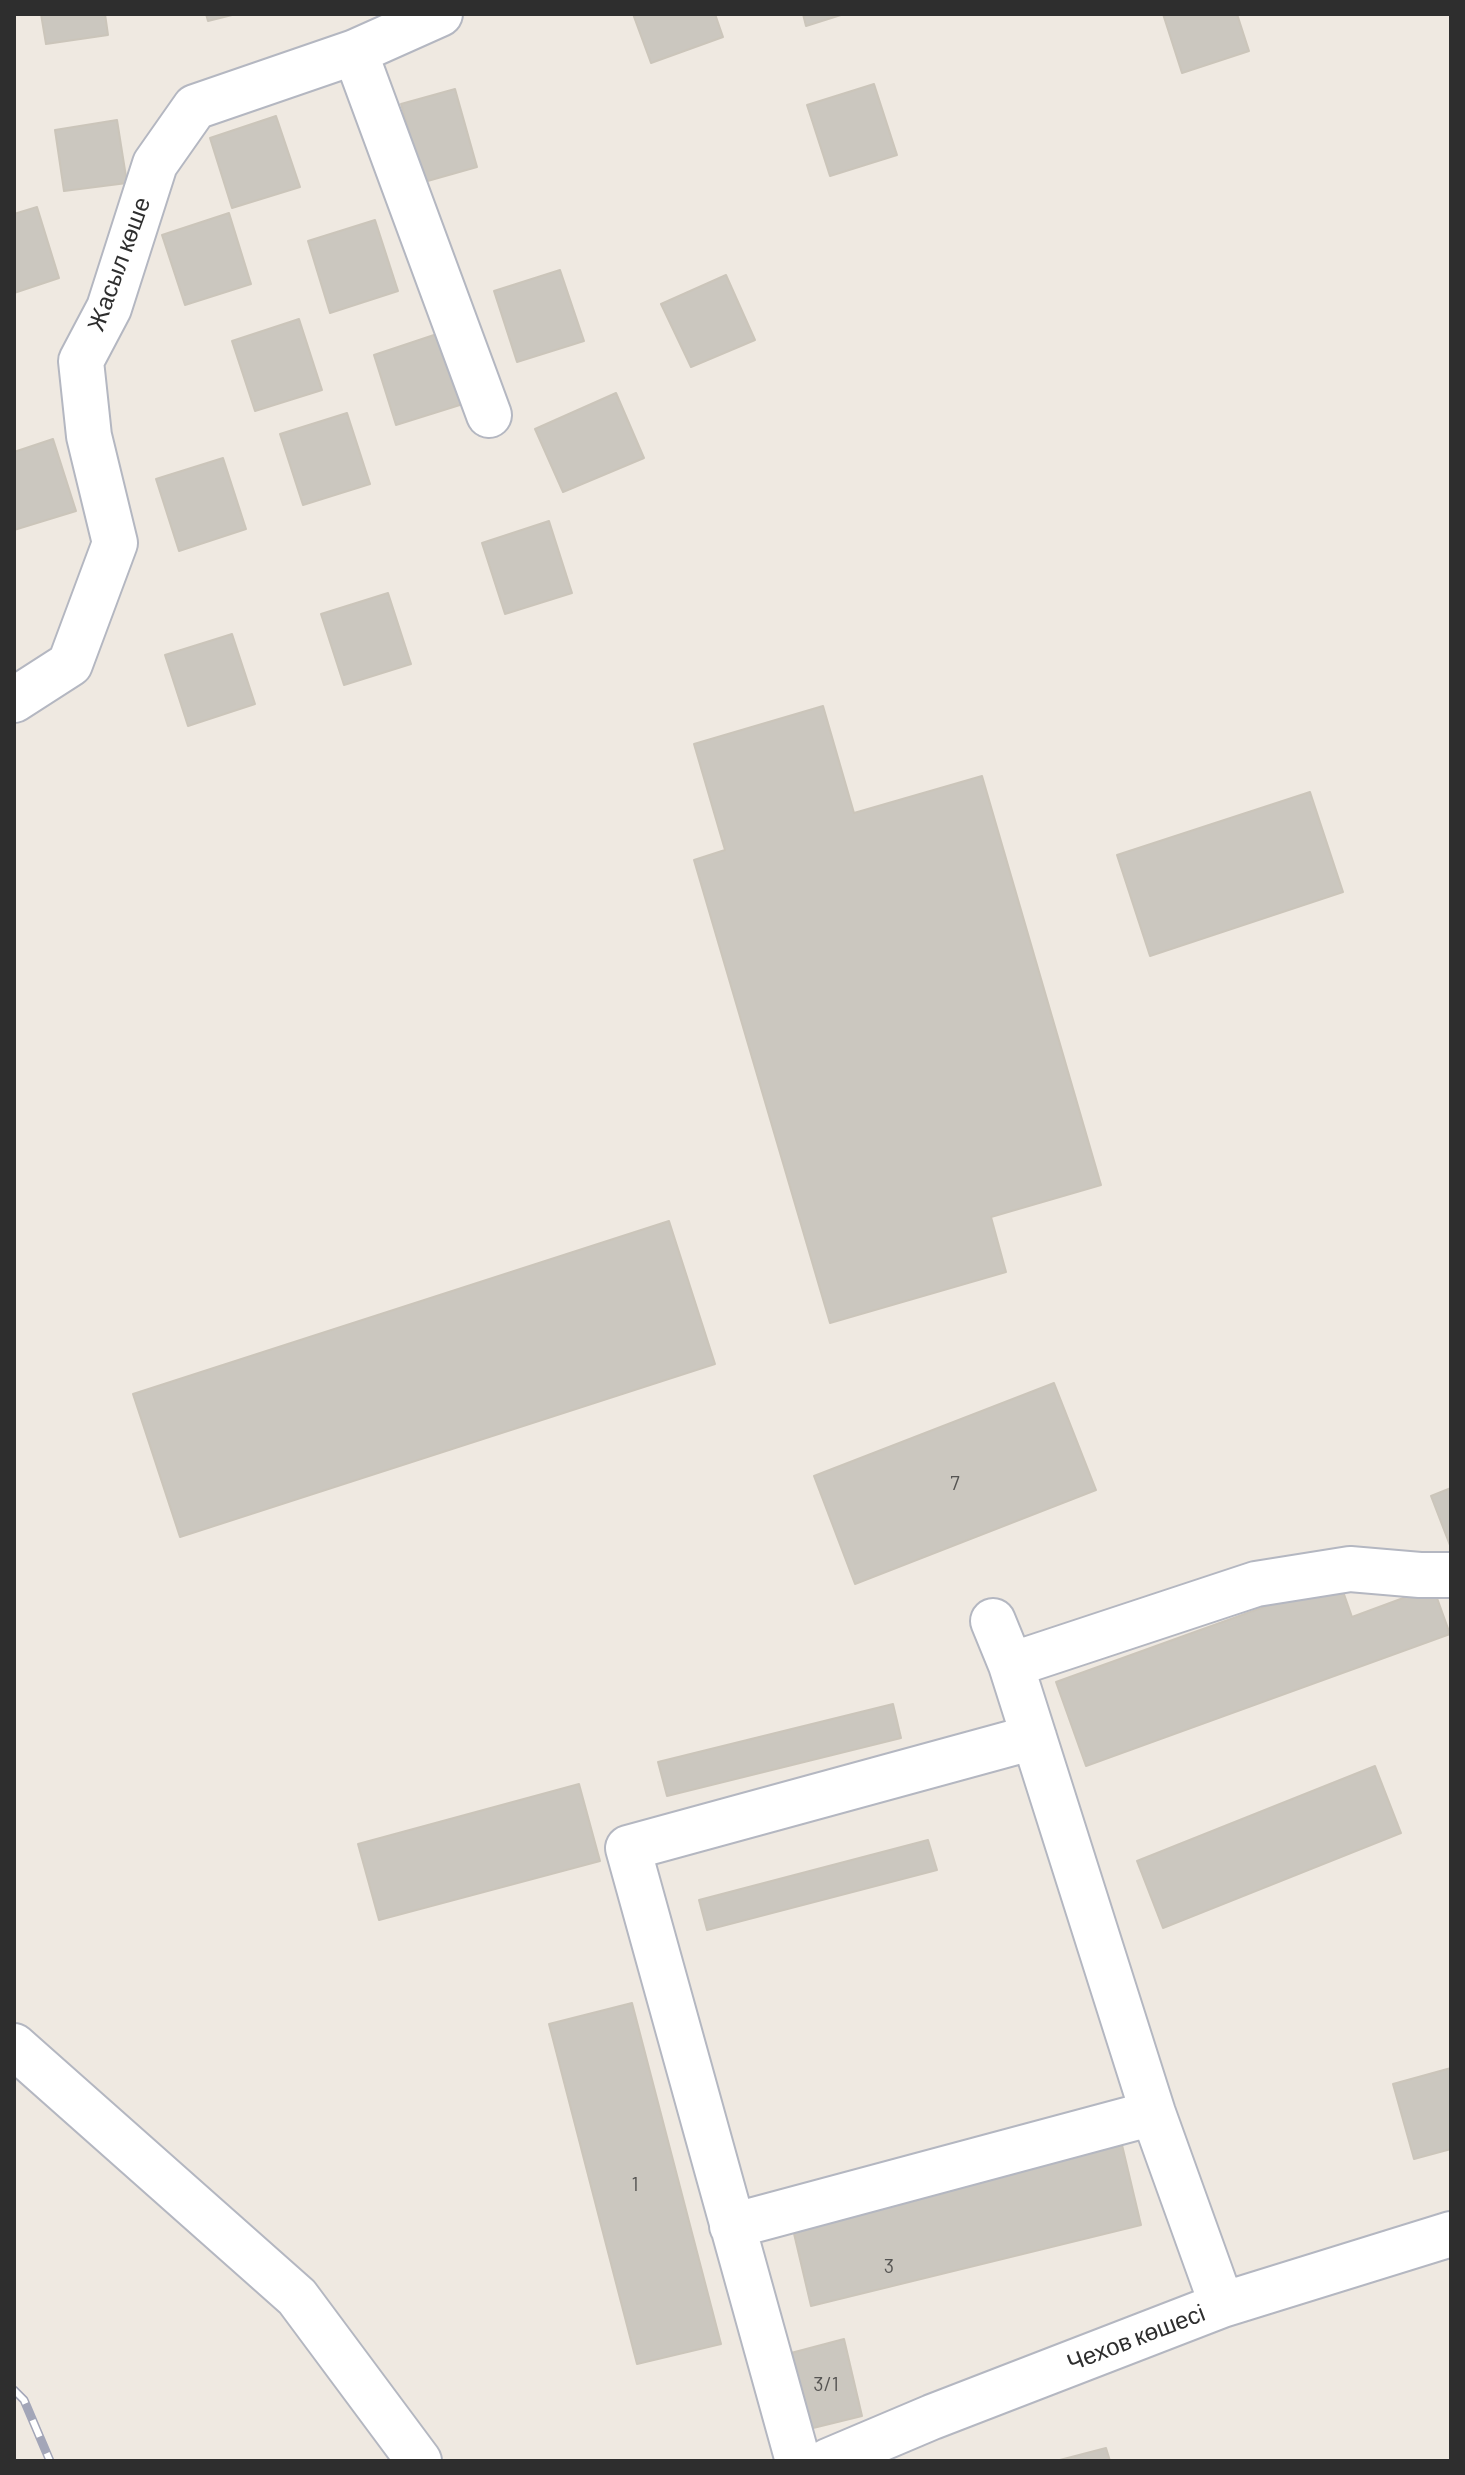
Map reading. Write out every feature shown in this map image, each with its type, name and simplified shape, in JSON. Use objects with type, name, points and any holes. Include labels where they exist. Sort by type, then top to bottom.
[{"type":"street","name":"Жасыл көше","points":[[14,700],[70,664],[115,543],[89,436],[81,361],[109,308],[155,164],[195,107],[355,52],[440,14]]},
{"type":"street","points":[[355,52],[489,415]]},
{"type":"street","points":[[1011,1665],[1256,1584],[1350,1569],[1451,1575]]},
{"type":"street","points":[[993,1621],[1011,1665],[1153,2113],[1222,2305]]},
{"type":"street","points":[[798,2461],[628,1848],[1034,1737]]},
{"type":"street","points":[[14,2046],[297,2297],[419,2461]]},
{"type":"street","points":[[732,2226],[1153,2113]]},
{"type":"street","name":"Чехов көшесі","points":[[828,2461],[932,2417],[1222,2305],[1451,2234]]},
{"type":"building","points":[[41,14],[105,14],[108,35],[46,44]]},
{"type":"building","points":[[206,14],[236,14],[208,21]]},
{"type":"building","points":[[633,14],[715,14],[723,37],[651,63]]},
{"type":"building","points":[[803,14],[844,14],[806,26]]},
{"type":"building","points":[[1163,14],[1237,14],[1249,51],[1182,73]]},
{"type":"building","points":[[874,84],[897,155],[830,176],[807,105]]},
{"type":"building","points":[[455,89],[477,167],[424,182],[401,104]]},
{"type":"building","points":[[276,116],[300,187],[232,208],[210,138]]},
{"type":"building","points":[[117,120],[127,183],[64,191],[55,130]]},
{"type":"building","points":[[37,207],[59,278],[14,293],[14,214]]},
{"type":"building","points":[[229,213],[251,284],[185,305],[162,235]]},
{"type":"building","points":[[375,220],[398,291],[330,313],[308,241]]},
{"type":"building","points":[[560,270],[584,341],[517,362],[494,291]]},
{"type":"building","points":[[726,275],[755,340],[691,367],[661,304]]},
{"type":"building","points":[[299,319],[322,390],[255,411],[232,341]]},
{"type":"building","points":[[440,333],[463,404],[396,425],[374,355]]},
{"type":"building","points":[[616,393],[644,458],[563,492],[535,429]]},
{"type":"building","points":[[347,413],[370,484],[303,505],[280,434]]},
{"type":"building","points":[[53,439],[76,511],[14,530],[14,452]]},
{"type":"building","points":[[223,458],[246,529],[179,551],[156,479]]},
{"type":"building","points":[[549,521],[572,593],[505,614],[482,543]]},
{"type":"building","points":[[388,593],[411,664],[344,685],[321,614]]},
{"type":"building","points":[[232,634],[255,704],[188,726],[165,655]]},
{"type":"building","points":[[823,706],[854,813],[982,776],[1101,1185],[991,1217],[1006,1272],[830,1323],[694,860],[725,850],[694,744]]},
{"type":"building","points":[[1310,792],[1343,892],[1150,956],[1117,855]]},
{"type":"building","points":[[669,1221],[715,1364],[180,1537],[133,1394]]},
{"type":"building","points":[[1054,1383],[1096,1490],[855,1584],[814,1476]]},
{"type":"building","points":[[1451,1488],[1451,1548],[1431,1496]]},
{"type":"building","points":[[1339,1580],[1352,1617],[1433,1587],[1450,1634],[1086,1766],[1056,1682]]},
{"type":"building","points":[[893,1704],[901,1738],[667,1796],[658,1762]]},
{"type":"building","points":[[1375,1766],[1401,1833],[1163,1928],[1137,1861]]},
{"type":"building","points":[[579,1784],[600,1861],[379,1920],[358,1844]]},
{"type":"building","points":[[928,1840],[937,1870],[707,1930],[699,1900]]},
{"type":"building","points":[[632,2003],[721,2344],[637,2364],[549,2024]]},
{"type":"building","points":[[1451,2068],[1451,2149],[1414,2159],[1393,2084]]},
{"type":"building","points":[[1122,2145],[1141,2225],[811,2306],[792,2225]]},
{"type":"building","points":[[844,2339],[862,2416],[809,2429],[791,2353]]},
{"type":"building","points":[[1106,2448],[1110,2461],[1056,2461]]},
{"type":"railway","points":[[14,2390],[24,2400],[50,2461]]}]
